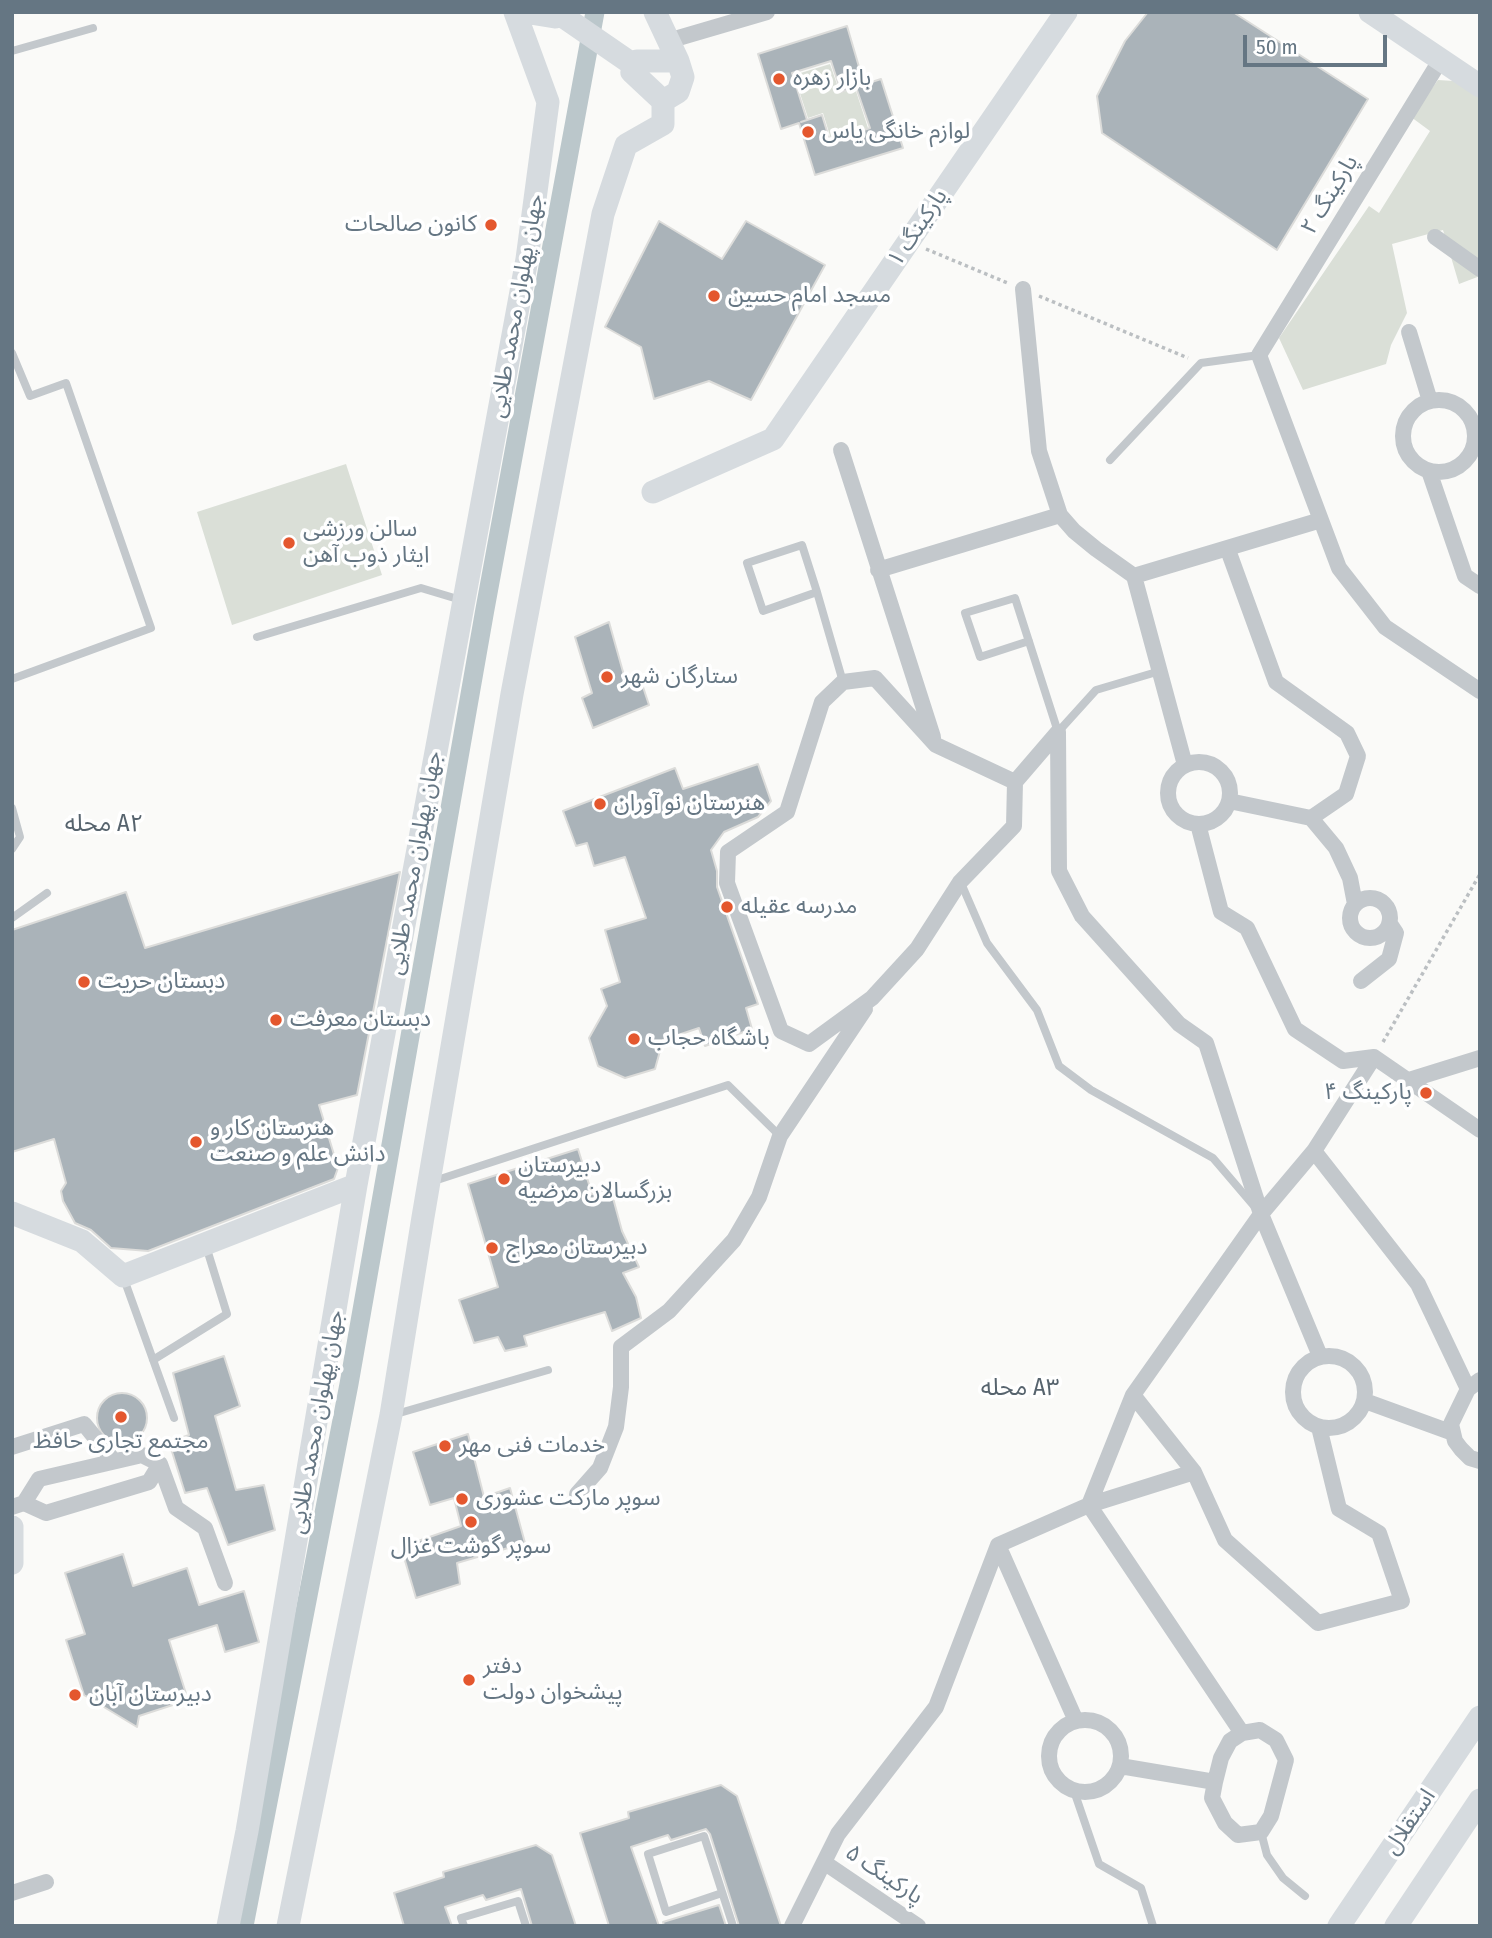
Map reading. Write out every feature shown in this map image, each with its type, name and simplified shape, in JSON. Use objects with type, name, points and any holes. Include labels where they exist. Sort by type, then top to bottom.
[{"type":"street","name":"جهان پهلوان محمد طلایی","points":[[228,1926],[249,1817],[356,1185],[527,259],[548,102],[515,12]]},
{"type":"street","points":[[524,12],[555,17],[558,13],[635,66]]},
{"type":"street","points":[[655,12],[683,76],[678,92],[663,101]]},
{"type":"street","points":[[288,1926],[391,1415],[512,694],[603,214],[626,145],[663,124],[663,101],[632,72],[637,61],[673,51],[767,12]]},
{"type":"street","name":"پارکینگ ۱","points":[[653,492],[773,439],[1066,12]]},
{"type":"street","points":[[1370,12],[1480,86]]},
{"type":"street","name":"پارکینگ ۲","points":[[1259,355],[1441,59]]},
{"type":"street","points":[[1435,237],[1480,269]]},
{"type":"street","points":[[1023,289],[1039,451],[1060,514],[1089,543],[1134,576],[1185,765]]},
{"type":"street","points":[[1409,332],[1430,401]]},
{"type":"street","points":[[1259,355],[1339,568],[1385,627],[1480,691]]},
{"type":"street","points":[[1430,401],[1454,402],[1464,409],[1471,419],[1476,448],[1463,463],[1452,470],[1429,471],[1418,466],[1404,447],[1405,424],[1410,413],[1419,405],[1430,401]]},
{"type":"street","points":[[841,450],[936,745]]},
{"type":"street","points":[[1429,471],[1465,576],[1480,586]]},
{"type":"street","points":[[878,570],[1060,514]]},
{"type":"street","points":[[1134,576],[1321,520]]},
{"type":"street","points":[[1228,550],[1276,682],[1347,733],[1358,756],[1346,793],[1311,818]]},
{"type":"street","points":[[872,998],[809,1044],[781,1031],[727,883],[728,852],[787,812],[822,702],[843,682],[875,678],[936,745],[1015,782]]},
{"type":"street","points":[[577,1494],[600,1468],[615,1427],[621,1387],[621,1347],[670,1311],[734,1240],[759,1197],[780,1136],[872,998],[917,949],[960,882],[1014,826],[1015,782],[1058,732]]},
{"type":"street","points":[[1058,732],[1059,871],[1082,916],[1180,1024],[1206,1043],[1261,1214],[1320,1356]]},
{"type":"street","points":[[1205,762],[1222,771],[1230,790],[1229,801],[1217,818],[1198,824],[1178,816],[1169,798],[1168,789],[1171,779],[1185,765],[1205,762]]},
{"type":"street","points":[[1229,801],[1311,818],[1336,848],[1350,878],[1355,904]]},
{"type":"street","points":[[1198,824],[1221,912],[1247,928],[1296,1030],[1343,1061],[1374,1057],[1480,1130]]},
{"type":"street","points":[[1362,981],[1389,959],[1396,933],[1390,924],[1388,910],[1380,901],[1367,898],[1351,909],[1350,923],[1362,938],[1382,935],[1390,924]]},
{"type":"street","points":[[1088,1505],[1133,1395],[1261,1214],[1314,1151],[1374,1057]]},
{"type":"street","points":[[1406,1081],[1480,1058]]},
{"type":"street","points":[[1314,1151],[1418,1284],[1474,1385],[1453,1416],[1451,1424],[1452,1433],[1461,1449],[1470,1458],[1480,1461]]},
{"type":"street","points":[[12,1213],[82,1241],[123,1276],[356,1185]]},
{"type":"street","points":[[1333,1355],[1355,1366],[1362,1376],[1366,1388],[1364,1401],[1359,1413],[1350,1422],[1341,1426],[1319,1427],[1301,1415],[1293,1395],[1295,1382],[1300,1370],[1309,1362],[1320,1356],[1333,1355]]},
{"type":"street","points":[[1133,1395],[1194,1472],[1225,1540],[1318,1623],[1402,1601],[1379,1532],[1339,1509],[1319,1427]]},
{"type":"street","points":[[1364,1401],[1452,1433]]},
{"type":"street","points":[[12,1447],[84,1424],[114,1461]]},
{"type":"street","points":[[160,1464],[149,1482],[46,1513],[18,1505],[39,1479],[142,1455],[160,1464],[176,1508],[205,1528],[225,1583]]},
{"type":"street","points":[[792,1926],[838,1835],[936,1707],[998,1545],[1088,1505],[1194,1472]]},
{"type":"street","points":[[1088,1505],[1242,1733]]},
{"type":"street","points":[[12,1527],[12,1563]]},
{"type":"street","points":[[998,1545],[1076,1721]]},
{"type":"street","name":"استقلال","points":[[1339,1926],[1480,1717]]},
{"type":"street","points":[[1076,1721],[1100,1723],[1111,1731],[1118,1741],[1120,1766],[1115,1777],[1097,1791],[1074,1791],[1064,1786],[1050,1768],[1051,1744],[1056,1734],[1076,1721]]},
{"type":"street","points":[[1260,1730],[1276,1740],[1286,1760],[1271,1816],[1261,1832],[1238,1835],[1225,1824],[1212,1798],[1221,1758],[1230,1741],[1242,1733],[1260,1730]]},
{"type":"street","points":[[1120,1766],[1215,1782]]},
{"type":"street","name":"استقلال","points":[[1396,1926],[1480,1800]]},
{"type":"street","name":"پارکینگ ۵","points":[[825,1863],[918,1926]]},
{"type":"street","points":[[12,1893],[46,1882]]},
{"type":"lane","points":[[12,51],[93,28]]},
{"type":"lane","points":[[12,353],[30,396],[66,383],[151,628],[12,679]]},
{"type":"lane","points":[[1110,460],[1201,363],[1259,355]]},
{"type":"lane","points":[[817,592],[763,611],[747,563],[802,545],[817,592],[843,682]]},
{"type":"lane","points":[[257,637],[421,588],[464,601]]},
{"type":"lane","points":[[1029,641],[980,657],[965,613],[1015,598],[1029,641],[1058,732]]},
{"type":"lane","points":[[1058,732],[1096,690],[1160,671]]},
{"type":"lane","points":[[12,808],[20,837],[12,849]]},
{"type":"lane","points":[[960,882],[987,943],[1037,1010],[1059,1066],[1091,1090],[1213,1158],[1261,1214]]},
{"type":"lane","points":[[12,918],[47,893]]},
{"type":"lane","points":[[428,1183],[728,1085],[780,1136]]},
{"type":"lane","points":[[153,1360],[227,1314],[206,1244]]},
{"type":"lane","points":[[123,1276],[174,1418]]},
{"type":"lane","points":[[391,1415],[548,1370]]},
{"type":"lane","points":[[1074,1791],[1099,1864],[1141,1888],[1153,1926]]},
{"type":"lane","points":[[1261,1832],[1268,1855],[1283,1878],[1305,1896]]},
{"type":"lane","points":[[722,1893],[666,1912],[648,1854],[704,1836],[733,1926]]},
{"type":"lane","points":[[464,1926],[461,1918],[518,1901],[526,1926]]},
{"type":"path","points":[[908,242],[1201,363]]},
{"type":"path","points":[[1374,1057],[1480,874]]},
{"type":"shaded area","points":[[830,64],[840,93],[855,88],[868,128],[831,139],[823,113],[808,118],[794,75]]},
{"type":"shaded area","points":[[1438,80],[1454,81],[1480,98],[1480,276],[1459,284],[1443,230],[1392,244],[1407,313],[1391,345],[1386,364],[1303,390],[1279,338],[1369,206],[1379,213],[1430,131],[1411,117]]},
{"type":"shaded area","name":"سالن ورزشی ایثار ذوب آهن","points":[[346,464],[382,575],[232,625],[197,512]]},
{"type":"building","points":[[1148,12],[1233,12],[1368,99],[1277,250],[1102,133],[1097,96],[1125,41]]},
{"type":"building","points":[[847,26],[864,84],[841,92],[831,61],[792,73],[807,120],[822,115],[830,141],[870,128],[856,87],[881,79],[903,148],[815,175],[799,123],[781,129],[758,54]]},
{"type":"building","name":"مسجد امام حسین","points":[[659,221],[722,259],[746,221],[825,265],[751,400],[709,381],[654,399],[641,347],[605,327]]},
{"type":"building","points":[[609,622],[625,679],[639,675],[649,705],[593,728],[582,698],[592,693],[575,637]]},
{"type":"building","points":[[758,764],[771,801],[758,817],[724,832],[711,850],[717,871],[717,887],[758,1004],[746,1008],[752,1029],[705,1046],[699,1028],[663,1040],[655,1069],[625,1078],[598,1066],[589,1038],[607,1006],[601,989],[620,982],[605,930],[646,918],[625,857],[594,866],[587,843],[576,846],[563,811],[675,768],[683,789]]},
{"type":"building","points":[[400,872],[357,1095],[319,1105],[338,1168],[334,1179],[148,1251],[111,1248],[91,1230],[75,1223],[63,1201],[61,1191],[66,1183],[54,1139],[12,1152],[12,930],[126,892],[145,948]]},
{"type":"building","points":[[578,1149],[592,1194],[610,1187],[622,1231],[639,1267],[623,1273],[636,1297],[641,1318],[612,1331],[605,1312],[524,1336],[527,1346],[505,1351],[498,1337],[474,1343],[459,1300],[498,1287],[468,1184]]},
{"type":"building","points":[[224,1356],[240,1406],[215,1416],[236,1490],[264,1485],[275,1530],[228,1545],[207,1488],[185,1493],[169,1442],[189,1435],[173,1373]]},
{"type":"building","name":"مجتمع تجاری حافظ","points":[[122,1393],[140,1400],[147,1418],[140,1436],[122,1443],[104,1436],[97,1418],[104,1400]]},
{"type":"building","points":[[468,1434],[484,1497],[510,1488],[525,1543],[457,1563],[460,1584],[416,1598],[401,1547],[461,1526],[454,1498],[430,1505],[413,1452]]},
{"type":"building","points":[[123,1554],[133,1586],[187,1568],[199,1605],[244,1591],[259,1642],[225,1652],[217,1625],[169,1640],[188,1700],[139,1716],[137,1727],[84,1695],[66,1640],[85,1634],[65,1573]]},
{"type":"building","points":[[721,1785],[737,1796],[781,1926],[739,1926],[710,1834],[706,1829],[671,1840],[668,1835],[631,1847],[659,1926],[609,1926],[580,1833],[629,1818],[628,1812]]},
{"type":"building","points":[[536,1845],[552,1855],[576,1926],[532,1926],[521,1889],[486,1900],[483,1895],[445,1907],[452,1926],[404,1926],[394,1893],[444,1877],[443,1872]]},
{"type":"building","points":[[719,1905],[726,1926],[664,1926],[663,1922]]},
{"type":"waterway","points":[[244,1926],[349,1384],[485,609],[595,12]]},
{"type":"place","name":"بازار زهره","points":[[779,79]]},
{"type":"place","name":"لوازم خانگی یاس","points":[[808,132]]},
{"type":"place","name":"کانون صالحات","points":[[491,225]]},
{"type":"place","name":"مسجد امام حسین","points":[[714,296]]},
{"type":"place","name":"سالن ورزشی ایثار ذوب آهن","points":[[289,543]]},
{"type":"place","name":"ستارگان شهر","points":[[607,677]]},
{"type":"place","name":"هنرستان نو آوران","points":[[600,804]]},
{"type":"place","name":"مدرسه عقیله","points":[[727,907]]},
{"type":"place","name":"دبستان حریت","points":[[84,982]]},
{"type":"place","name":"دبستان معرفت","points":[[276,1020]]},
{"type":"place","name":"باشگاه حجاب","points":[[634,1039]]},
{"type":"place","name":"پارکینگ ۴","points":[[1426,1093]]},
{"type":"place","name":"هنرستان کار و دانش علم و صنعت","points":[[196,1142]]},
{"type":"place","name":"دبیرستان بزرگسالان مرضیه","points":[[504,1179]]},
{"type":"place","name":"دبیرستان معراج","points":[[492,1248]]},
{"type":"place","name":"مجتمع تجاری حافظ","points":[[121,1417]]},
{"type":"place","name":"خدمات فنی مهر","points":[[445,1446]]},
{"type":"place","name":"سوپر مارکت عشوری","points":[[462,1499]]},
{"type":"place","name":"سوپر گوشت غزال","points":[[471,1522]]},
{"type":"place","name":"دفتر پیشخوان دولت","points":[[469,1680]]},
{"type":"place","name":"دبیرستان آبان","points":[[75,1695]]},
{"type":"district","name":"محله A۲","points":[[104,824]]},
{"type":"district","name":"محله A۳","points":[[1020,1388]]}]
